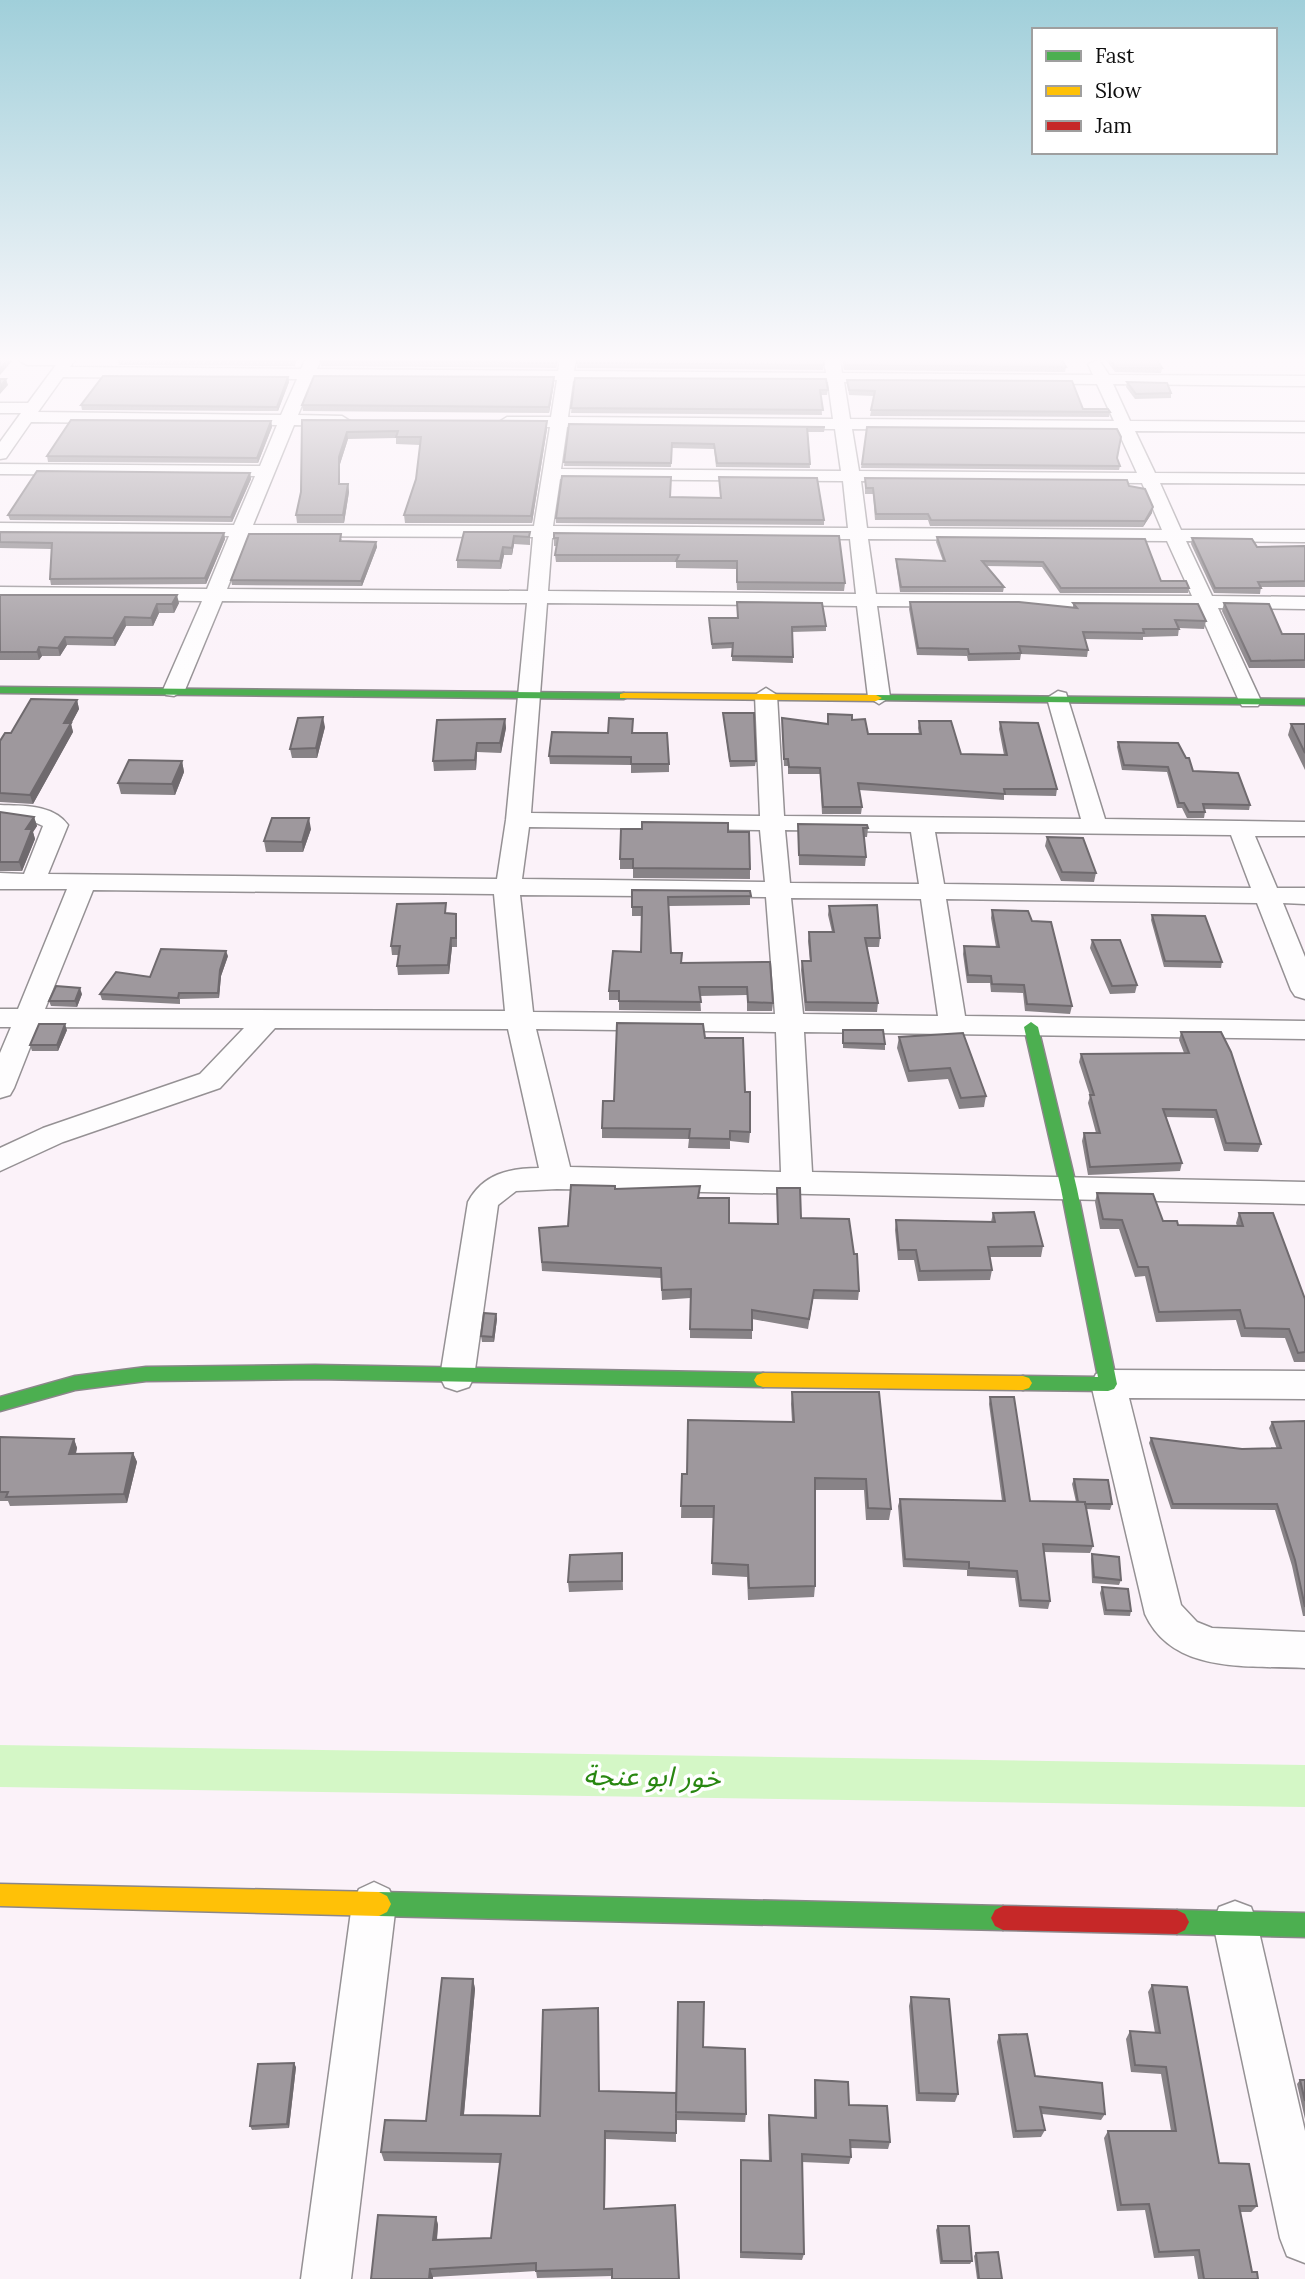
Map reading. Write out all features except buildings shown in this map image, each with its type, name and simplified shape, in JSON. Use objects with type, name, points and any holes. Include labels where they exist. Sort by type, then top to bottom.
[{"type":"street","points":[[174,690],[267,466]]},
{"type":"street","points":[[552,466],[527,694],[518,820],[507,886],[520,1021],[557,1178]]},
{"type":"street","points":[[850,466],[879,697]]},
{"type":"street","points":[[1142,466],[1250,701]]},
{"type":"street","points":[[0,469],[265,471]]},
{"type":"street","points":[[551,474],[1305,479]]},
{"type":"street","points":[[0,529],[1305,536]]},
{"type":"street","points":[[0,593],[1305,603]]},
{"type":"street","points":[[0,690],[1305,702]]},
{"type":"street","points":[[766,695],[772,824],[790,1023],[797,1185]]},
{"type":"street","points":[[1058,698],[1095,826]]},
{"type":"street","points":[[0,813],[38,814],[49,817],[56,825],[33,881]]},
{"type":"street","points":[[518,820],[1305,828]]},
{"type":"street","points":[[922,825],[953,1025]]},
{"type":"street","points":[[1240,828],[1305,990]]},
{"type":"street","points":[[0,881],[1305,896]]},
{"type":"street","points":[[0,1088],[13,1018],[83,881]]},
{"type":"street","points":[[13,1018],[790,1023],[1305,1030]]},
{"type":"street","points":[[0,1160],[53,1135],[210,1081],[266,1021]]},
{"type":"street","points":[[1031,1027],[1069,1189],[1108,1384],[1164,1614],[1183,1634],[1210,1646],[1305,1650]]},
{"type":"street","points":[[457,1377],[483,1202],[492,1188],[508,1181],[557,1178],[797,1185],[1305,1193]]},
{"type":"street","points":[[0,1404],[75,1383],[146,1374],[314,1372],[457,1377],[1305,1385]]},
{"type":"street","points":[[0,1895],[1305,1925]]},
{"type":"street","points":[[326,2279],[374,1904]]},
{"type":"street","points":[[1235,1923],[1305,2238]]},
{"type":"waterway","name":"خور ابو عنجة","points":[[0,1766],[1305,1786]]},
{"type":"traffic: fast","points":[[0,690],[624,696]]},
{"type":"traffic: fast","points":[[876,698],[1305,702]]},
{"type":"traffic: fast","points":[[1023,1383],[1108,1384],[1069,1189],[1031,1027]]},
{"type":"traffic: fast","points":[[0,1404],[75,1383],[146,1374],[315,1372],[763,1380]]},
{"type":"traffic: fast","points":[[379,1904],[1003,1918]]},
{"type":"traffic: fast","points":[[1177,1922],[1305,1925]]},
{"type":"traffic: slow","points":[[624,696],[876,698]]},
{"type":"traffic: slow","points":[[763,1380],[1023,1383]]},
{"type":"traffic: slow","points":[[0,1895],[379,1904]]},
{"type":"traffic: jam","points":[[1003,1918],[1177,1922]]}]
